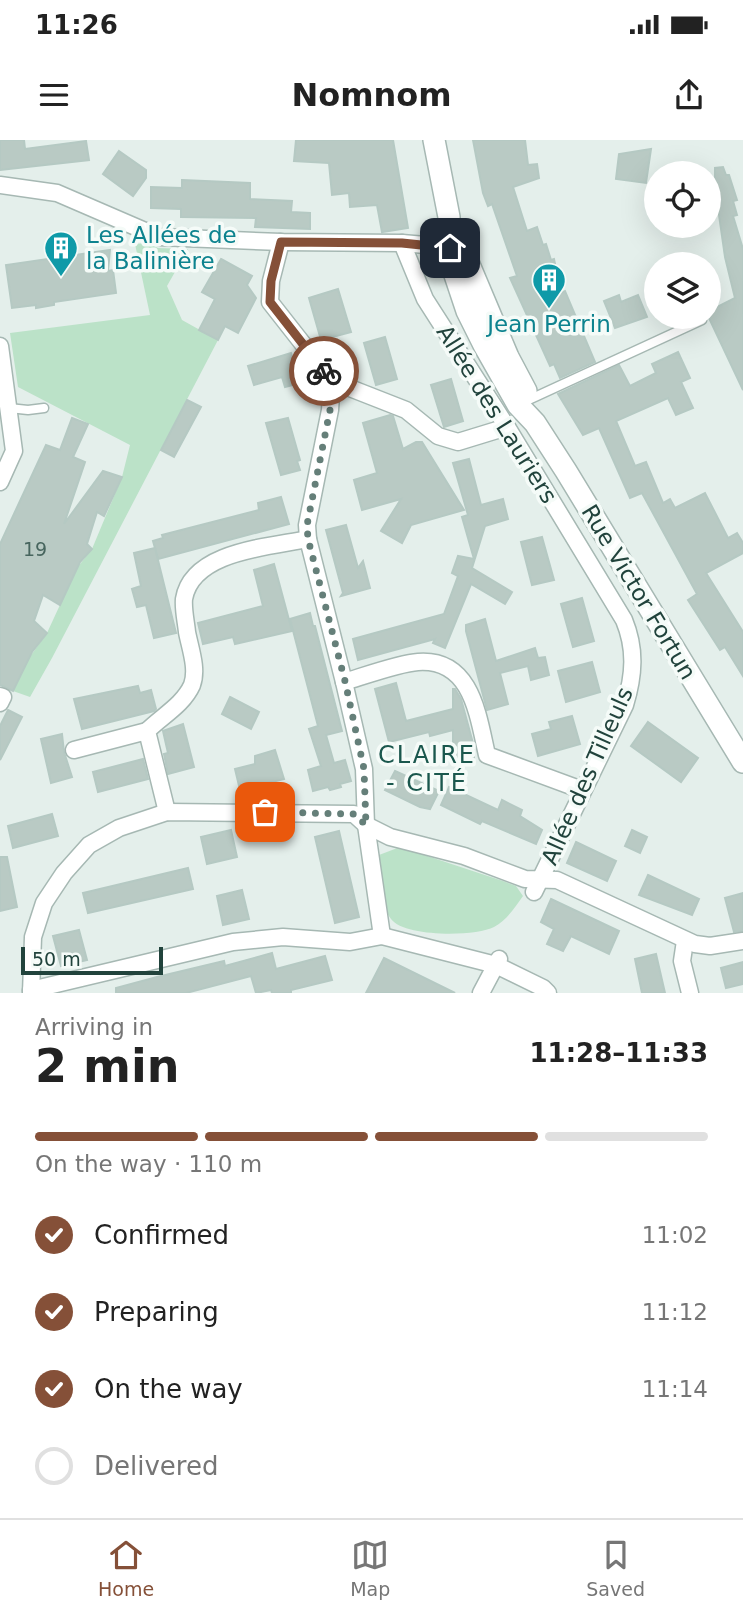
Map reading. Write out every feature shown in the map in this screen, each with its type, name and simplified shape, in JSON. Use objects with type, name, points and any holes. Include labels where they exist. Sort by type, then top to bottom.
[{"type":"street","name":"Rue Victor Fortun","points":[[434,140],[456,248],[508,357],[524,402],[743,762]]},
{"type":"street","points":[[0,185],[57,193],[159,237],[402,243],[456,248]]},
{"type":"street","points":[[281,242],[271,281],[270,302],[332,381],[406,410],[438,436],[458,442],[508,427]]},
{"type":"street","name":"Allée des Lauriers","points":[[402,243],[425,299],[508,427],[624,620],[634,657]]},
{"type":"street","points":[[0,346],[4,408],[13,451],[0,482]]},
{"type":"street","points":[[332,381],[330,410],[307,525],[308,539],[345,681],[364,769],[366,825],[382,936]]},
{"type":"street","points":[[74,750],[147,732],[183,698],[195,673],[184,599],[201,568],[235,554],[308,539]]},
{"type":"street","name":"Allée des Tilleuls","points":[[537,886],[625,705],[634,657]]},
{"type":"street","points":[[345,681],[418,662],[442,665],[457,674],[469,690],[487,755],[582,790]]},
{"type":"street","points":[[0,696],[3,697],[0,703]]},
{"type":"street","points":[[147,732],[167,812]]},
{"type":"street","points":[[548,993],[497,962],[382,936],[351,942],[283,937],[233,942],[31,991],[33,937],[44,903],[64,873],[89,845],[119,828],[167,812],[354,814],[366,825],[390,837],[464,856],[537,886],[557,880],[685,941],[710,946],[743,941]]},
{"type":"street","points":[[685,941],[682,961],[690,993]]},
{"type":"street","points":[[481,993],[497,962]]},
{"type":"lane","points":[[524,402],[682,329]]},
{"type":"lane","points":[[4,408],[44,408]]},
{"type":"green space","points":[[147,243],[158,248],[188,249],[167,286],[182,320],[218,340],[30,697],[13,691],[29,658],[47,633],[77,568],[92,549],[122,477],[130,445],[18,387],[10,333],[150,315],[135,244]]},
{"type":"green space","points":[[400,847],[516,886],[523,896],[503,921],[485,930],[440,934],[398,925],[391,919],[384,905],[379,855]]},
{"type":"building","points":[[0,140],[24,140],[25,149],[86,141],[89,160],[0,170]]},
{"type":"building","points":[[296,140],[393,140],[408,228],[382,232],[377,205],[350,207],[349,193],[332,195],[329,163],[294,161]]},
{"type":"building","points":[[473,140],[525,140],[528,165],[537,164],[539,178],[513,187],[527,231],[537,227],[543,245],[546,244],[551,260],[554,259],[561,293],[565,291],[595,362],[560,378],[554,364],[550,366],[510,278],[517,276],[492,204],[488,206],[483,193]]},
{"type":"building","points":[[651,149],[649,161],[644,161],[644,183],[616,179],[619,154]]},
{"type":"building","points":[[119,151],[146,170],[146,178],[133,196],[103,174]]},
{"type":"building","points":[[721,167],[729,175],[737,200],[733,201],[737,215],[733,216],[743,249],[743,390],[714,329],[721,329],[721,305],[735,298],[721,229]]},
{"type":"building","points":[[182,180],[250,183],[250,199],[292,201],[291,212],[310,213],[310,229],[255,227],[256,218],[181,217],[181,209],[151,208],[151,187],[182,188]]},
{"type":"building","name":"Les Allées de la Balinière","points":[[110,250],[108,271],[113,270],[116,293],[54,302],[54,305],[36,308],[36,305],[12,308],[6,265]]},
{"type":"building","points":[[221,259],[252,276],[247,285],[256,298],[238,333],[225,326],[218,340],[199,330],[215,299],[202,292]]},
{"type":"building","points":[[338,289],[351,332],[321,340],[309,298]]},
{"type":"building","points":[[619,295],[621,302],[638,295],[644,310],[644,318],[615,328],[604,301]]},
{"type":"building","points":[[385,337],[397,379],[376,385],[364,343]]},
{"type":"building","points":[[678,352],[690,378],[681,382],[693,408],[676,415],[668,398],[616,421],[635,466],[646,462],[663,503],[670,499],[675,508],[705,493],[728,538],[737,533],[743,543],[743,553],[706,573],[743,632],[743,676],[725,647],[720,650],[688,600],[697,594],[642,493],[630,498],[599,428],[583,435],[558,394],[619,365],[630,386],[656,373],[652,364]]},
{"type":"building","points":[[291,353],[300,383],[285,387],[282,377],[254,385],[248,366]]},
{"type":"building","points":[[451,379],[463,421],[444,427],[431,385]]},
{"type":"building","points":[[187,400],[201,407],[174,457],[161,450]]},
{"type":"building","points":[[393,416],[403,449],[422,442],[464,510],[411,525],[402,543],[381,531],[401,499],[362,510],[354,480],[377,473],[363,423]]},
{"type":"building","points":[[72,418],[88,424],[73,457],[85,462],[64,524],[103,471],[122,477],[104,516],[97,512],[87,544],[92,549],[80,562],[60,605],[43,595],[34,621],[47,633],[32,652],[13,691],[0,685],[0,544],[46,445],[60,450]]},
{"type":"building","points":[[288,418],[300,460],[297,461],[300,470],[281,475],[266,423]]},
{"type":"building","points":[[469,459],[481,505],[503,499],[508,519],[485,526],[472,568],[512,592],[505,604],[471,584],[445,648],[433,643],[435,639],[358,660],[353,639],[444,614],[458,576],[452,573],[458,556],[474,559],[462,517],[468,515],[453,463]]},
{"type":"building","points":[[281,497],[289,524],[158,559],[153,541],[163,538],[162,535],[259,510],[258,503]]},
{"type":"building","points":[[346,525],[358,568],[363,561],[370,588],[341,596],[343,593],[326,530]]},
{"type":"building","points":[[542,537],[554,580],[532,585],[521,542]]},
{"type":"building","points":[[155,548],[176,633],[154,638],[146,605],[137,607],[132,589],[141,586],[134,553]]},
{"type":"building","points":[[274,564],[292,631],[235,644],[233,637],[203,644],[198,623],[263,606],[254,570]]},
{"type":"building","points":[[582,598],[594,641],[573,647],[561,604]]},
{"type":"building","points":[[310,613],[342,731],[326,735],[334,763],[345,760],[351,781],[330,790],[328,787],[313,791],[308,770],[321,766],[309,729],[318,726],[290,619]]},
{"type":"building","points":[[485,619],[496,661],[535,648],[538,658],[545,657],[549,675],[531,680],[528,666],[500,673],[508,704],[487,710],[466,631],[466,625]]},
{"type":"building","points":[[592,662],[600,692],[566,702],[558,671]]},
{"type":"building","points":[[396,683],[406,721],[453,709],[455,689],[461,699],[474,747],[474,763],[453,757],[453,730],[430,736],[429,732],[389,742],[375,689]]},
{"type":"building","points":[[138,686],[140,693],[151,690],[156,709],[154,711],[82,729],[74,699]]},
{"type":"building","points":[[230,697],[259,712],[251,729],[222,714]]},
{"type":"building","points":[[8,710],[22,717],[0,760],[0,726]]},
{"type":"building","points":[[572,716],[580,744],[538,756],[532,734],[551,729],[549,722]]},
{"type":"building","points":[[648,722],[698,758],[681,782],[631,746]]},
{"type":"building","points":[[183,724],[194,767],[168,774],[164,754],[168,753],[163,731]]},
{"type":"building","points":[[62,734],[64,752],[72,777],[51,783],[41,739]]},
{"type":"building","points":[[275,750],[284,779],[240,790],[235,769],[255,764],[255,756]]},
{"type":"building","points":[[143,759],[148,779],[98,792],[93,772]]},
{"type":"building","points":[[395,771],[439,791],[430,809],[385,790]]},
{"type":"building","points":[[449,787],[498,810],[502,800],[522,810],[520,816],[542,830],[536,844],[482,821],[480,824],[441,805]]},
{"type":"building","points":[[52,814],[58,836],[13,848],[8,826]]},
{"type":"building","points":[[231,830],[237,857],[207,864],[201,837]]},
{"type":"building","points":[[632,830],[647,837],[640,853],[625,846]]},
{"type":"building","points":[[339,831],[359,917],[335,923],[315,837]]},
{"type":"building","points":[[576,842],[616,861],[607,881],[567,863]]},
{"type":"building","points":[[0,857],[7,857],[17,907],[0,911]]},
{"type":"building","points":[[188,868],[193,889],[88,913],[83,893]]},
{"type":"building","points":[[648,875],[699,899],[692,915],[639,895]]},
{"type":"building","points":[[242,890],[249,919],[223,925],[217,896]]},
{"type":"building","points":[[743,893],[743,931],[734,932],[725,898]]},
{"type":"building","points":[[551,899],[619,931],[609,954],[571,936],[563,951],[547,944],[554,929],[541,922]]},
{"type":"building","points":[[79,930],[87,960],[61,966],[53,936]]},
{"type":"building","points":[[272,953],[276,969],[325,956],[332,980],[291,990],[291,993],[272,993],[271,990],[256,993],[251,976],[186,993],[116,993],[116,988],[157,977],[224,961],[225,966]]},
{"type":"building","points":[[656,954],[665,993],[642,993],[635,959]]},
{"type":"building","points":[[384,958],[455,993],[366,993]]},
{"type":"building","points":[[743,962],[743,984],[726,988],[721,968]]},
{"type":"way so far","points":[[265,812],[354,814],[366,825],[364,769],[345,681],[308,539],[307,525],[330,410],[332,381],[324,371]]},
{"type":"place","name":"Les Allées de la Balinière","points":[[61,278]]},
{"type":"place","name":"Jean Perrin","points":[[549,310]]},
{"type":"district","name":"CLAIRE - CITÉ","points":[[427,769]]},
{"type":"route","points":[[324,371],[270,302],[271,281],[281,242],[402,243],[450,248]]}]
